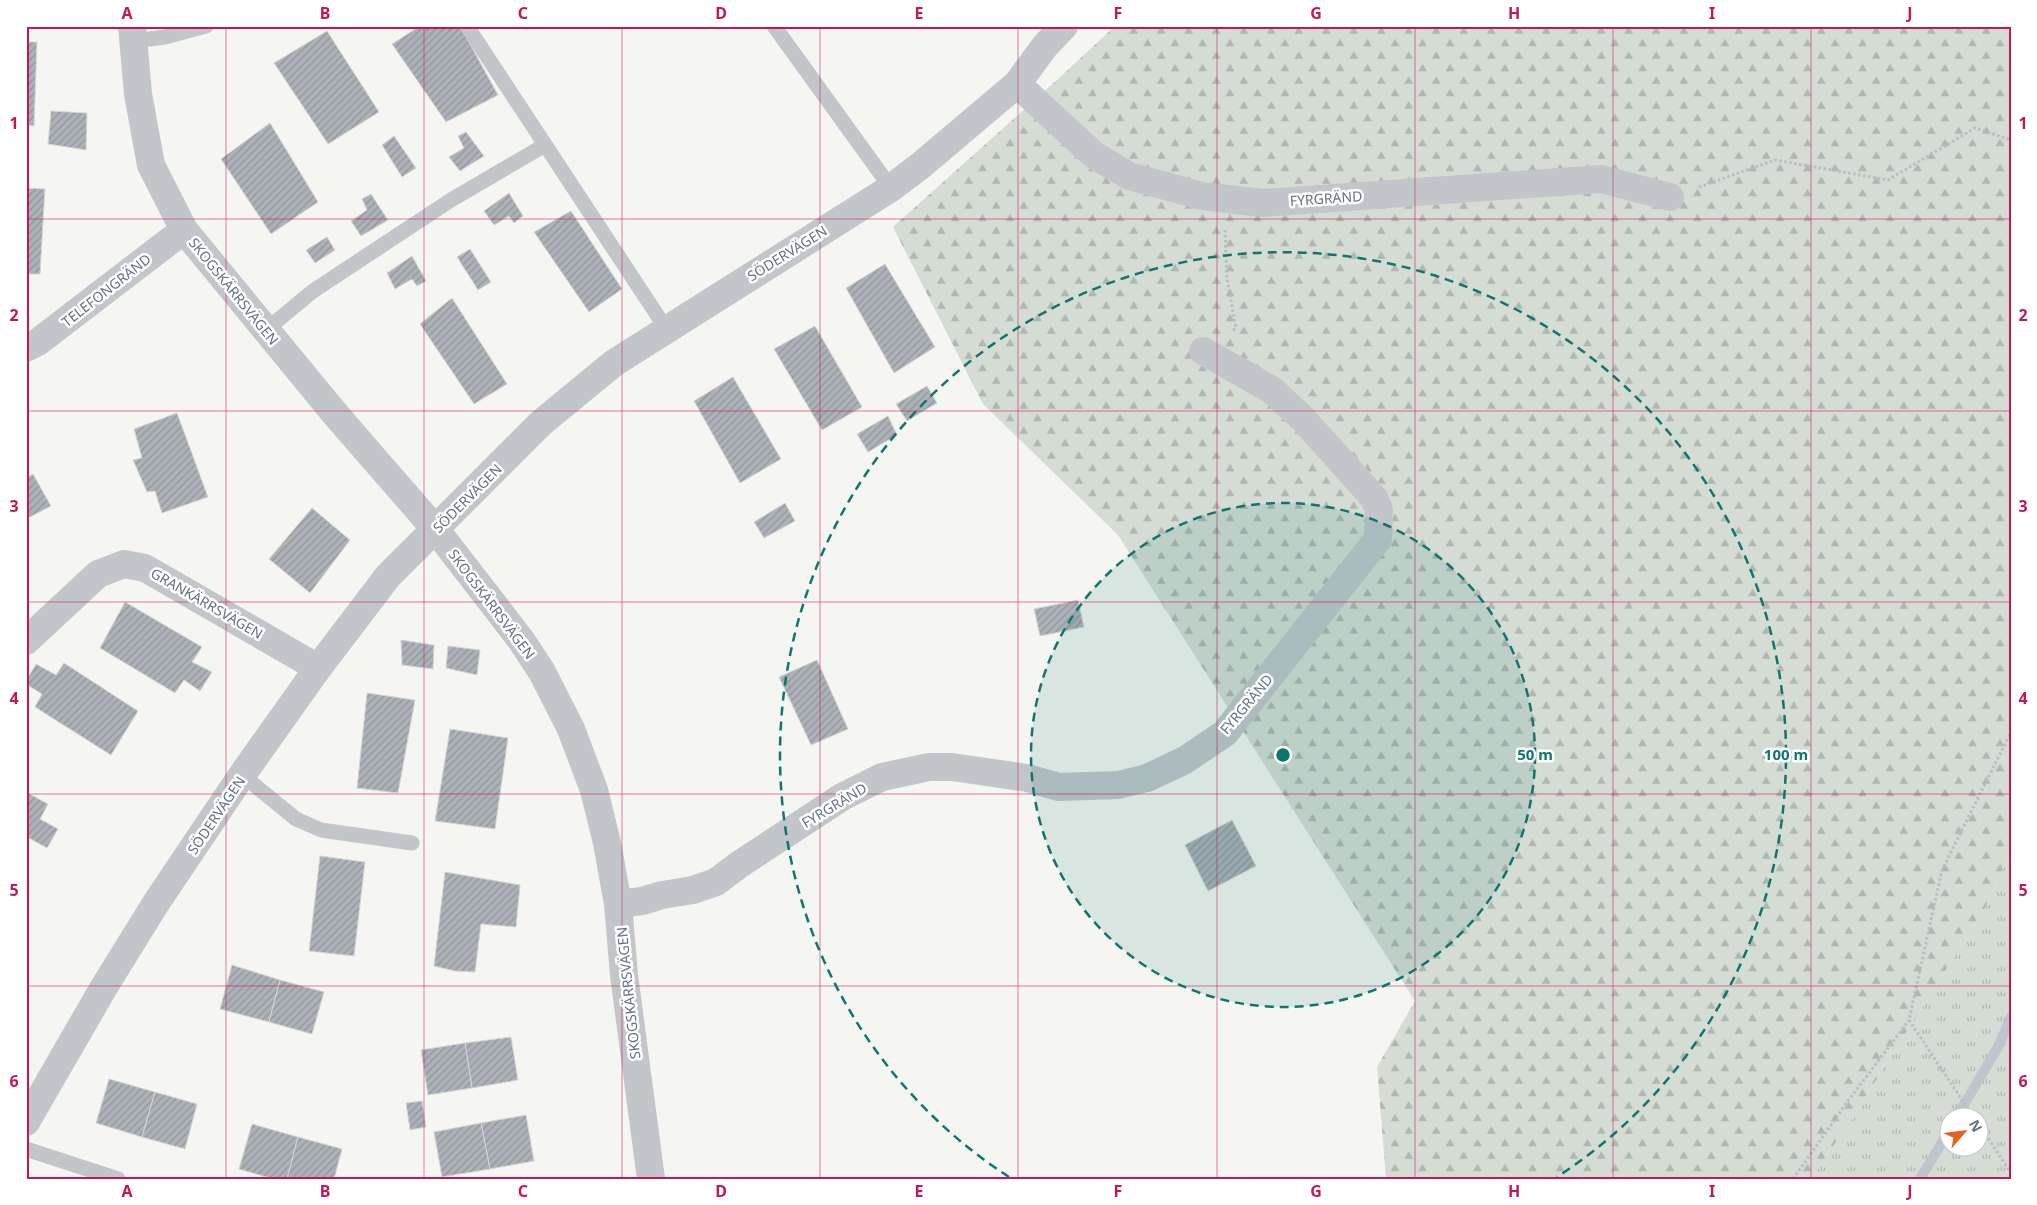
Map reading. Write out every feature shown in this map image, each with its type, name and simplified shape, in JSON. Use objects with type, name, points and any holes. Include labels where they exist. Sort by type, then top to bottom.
[{"type":"street","name":"SÖDERVÄGEN","points":[[26,1122],[114,970],[156,902],[318,668],[388,576],[541,423],[614,363],[891,188],[1017,84],[1045,46],[1064,26]]},
{"type":"street","name":"SKOGSKÄRRSVÄGEN","points":[[133,34],[138,94],[151,165],[184,230],[336,415],[436,530],[522,640],[542,672],[571,729],[594,790],[607,843],[618,904],[625,985],[651,1179]]},
{"type":"street","name":"FYRGRÄND","points":[[1017,84],[1094,155],[1129,176],[1202,196],[1262,203],[1602,179],[1670,197]]},
{"type":"street","name":"TELEFONGRÄND","points":[[26,348],[38,342],[184,230]]},
{"type":"street","name":"FYRGRÄND","points":[[618,904],[642,901],[662,895],[692,890],[716,882],[740,864],[842,797],[882,777],[929,767],[952,767],[1027,778],[1058,787],[1118,785],[1147,778],[1185,760],[1225,733],[1378,539],[1379,510],[1374,498],[1304,419],[1272,390],[1203,351]]},
{"type":"street","name":"GRANKÄRRSVÄGEN","points":[[26,641],[98,574],[124,564],[145,568],[318,668]]},
{"type":"lane","points":[[133,34],[165,37],[206,26]]},
{"type":"lane","points":[[467,26],[667,330]]},
{"type":"lane","points":[[774,26],[891,188]]},
{"type":"lane","points":[[266,330],[313,291],[451,200],[545,145]]},
{"type":"lane","points":[[242,776],[296,819],[321,830],[412,843]]},
{"type":"lane","points":[[26,1149],[118,1179]]},
{"type":"path","points":[[1670,197],[1775,160],[1888,180],[1974,128],[2011,140]]},
{"type":"path","points":[[1202,196],[1225,214],[1227,279],[1236,328],[1203,351]]},
{"type":"path","points":[[1793,1179],[1848,1101],[1909,1020],[1942,870],[2011,732]]},
{"type":"path","points":[[1909,1020],[1967,1108]]},
{"type":"path","points":[[1990,1141],[2011,1173]]},
{"type":"green space","points":[[1115,26],[2011,26],[2011,851],[1984,910],[1811,1179],[1386,1179],[1377,1067],[1415,1001],[1118,535],[983,404],[893,227]]},
{"type":"green space","points":[[2011,851],[2010,1179],[1811,1179],[1984,910]]},
{"type":"building","points":[[420,26],[460,26],[498,95],[446,122],[392,44]]},
{"type":"building","points":[[327,31],[379,112],[328,144],[274,63]]},
{"type":"building","points":[[26,42],[37,42],[34,126],[26,125]]},
{"type":"building","points":[[51,111],[87,113],[86,150],[48,144]]},
{"type":"building","points":[[270,123],[318,202],[271,234],[221,159]]},
{"type":"building","points":[[466,132],[484,156],[460,171],[449,157],[464,148],[458,136]]},
{"type":"building","points":[[394,136],[416,168],[402,177],[382,145]]},
{"type":"building","points":[[26,188],[45,189],[40,274],[26,274]]},
{"type":"building","points":[[509,193],[523,216],[514,223],[509,216],[494,225],[484,211]]},
{"type":"building","points":[[371,194],[388,220],[361,236],[351,221],[367,210],[362,199]]},
{"type":"building","points":[[571,211],[622,289],[589,312],[534,232]]},
{"type":"building","points":[[327,237],[335,250],[315,263],[306,250]]},
{"type":"building","points":[[470,249],[491,282],[478,290],[457,257]]},
{"type":"building","points":[[412,256],[426,281],[417,286],[412,279],[395,289],[387,273]]},
{"type":"building","points":[[885,264],[935,347],[894,373],[846,288]]},
{"type":"building","points":[[452,298],[507,384],[474,404],[420,324]]},
{"type":"building","points":[[815,326],[862,407],[822,430],[774,349]]},
{"type":"building","points":[[733,377],[781,459],[740,483],[694,401]]},
{"type":"building","points":[[927,386],[937,403],[907,421],[896,404]]},
{"type":"building","points":[[177,413],[208,497],[162,513],[155,491],[147,492],[133,460],[142,458],[134,429]]},
{"type":"building","points":[[888,416],[897,435],[868,452],[857,434]]},
{"type":"building","points":[[33,474],[51,506],[26,519],[26,478]]},
{"type":"building","points":[[785,503],[795,521],[764,538],[754,522]]},
{"type":"building","points":[[312,508],[350,540],[310,593],[269,559]]},
{"type":"building","points":[[1078,600],[1084,627],[1040,636],[1034,609]]},
{"type":"building","points":[[125,602],[202,647],[192,662],[212,672],[200,691],[184,680],[175,693],[100,648]]},
{"type":"building","points":[[401,640],[434,645],[433,669],[402,665]]},
{"type":"building","points":[[448,646],[480,650],[477,675],[446,668]]},
{"type":"building","points":[[817,660],[848,729],[811,745],[779,677]]},
{"type":"building","points":[[64,663],[138,711],[111,755],[35,707],[42,694],[26,684],[26,681],[36,664],[56,675]]},
{"type":"building","points":[[367,693],[415,700],[398,793],[357,788]]},
{"type":"building","points":[[450,729],[508,738],[495,829],[435,821]]},
{"type":"building","points":[[26,792],[48,804],[40,819],[58,829],[47,848],[29,838],[26,842]]},
{"type":"building","points":[[1232,820],[1256,866],[1208,891],[1185,845]]},
{"type":"building","points":[[320,856],[365,862],[354,956],[309,951]]},
{"type":"building","points":[[445,872],[520,885],[516,927],[481,924],[475,972],[455,971],[434,966]]},
{"type":"building","points":[[232,965],[280,980],[269,1022],[220,1009]]},
{"type":"building","points":[[280,980],[324,992],[312,1034],[269,1022]]},
{"type":"building","points":[[511,1037],[518,1080],[472,1088],[465,1043]]},
{"type":"building","points":[[465,1043],[472,1088],[428,1095],[421,1050]]},
{"type":"building","points":[[109,1079],[155,1092],[142,1137],[96,1123]]},
{"type":"building","points":[[155,1092],[197,1104],[185,1149],[142,1137]]},
{"type":"building","points":[[422,1101],[426,1127],[410,1130],[406,1103]]},
{"type":"building","points":[[526,1115],[534,1161],[490,1169],[481,1123]]},
{"type":"building","points":[[481,1123],[490,1169],[442,1177],[434,1132]]},
{"type":"building","points":[[252,1124],[298,1137],[287,1179],[273,1179],[239,1169]]},
{"type":"building","points":[[298,1137],[342,1149],[334,1179],[287,1179]]},
{"type":"waterway","points":[[1962,1108],[1998,1047],[2011,1017]]},
{"type":"waterway","points":[[1920,1179],[1940,1146]]}]
